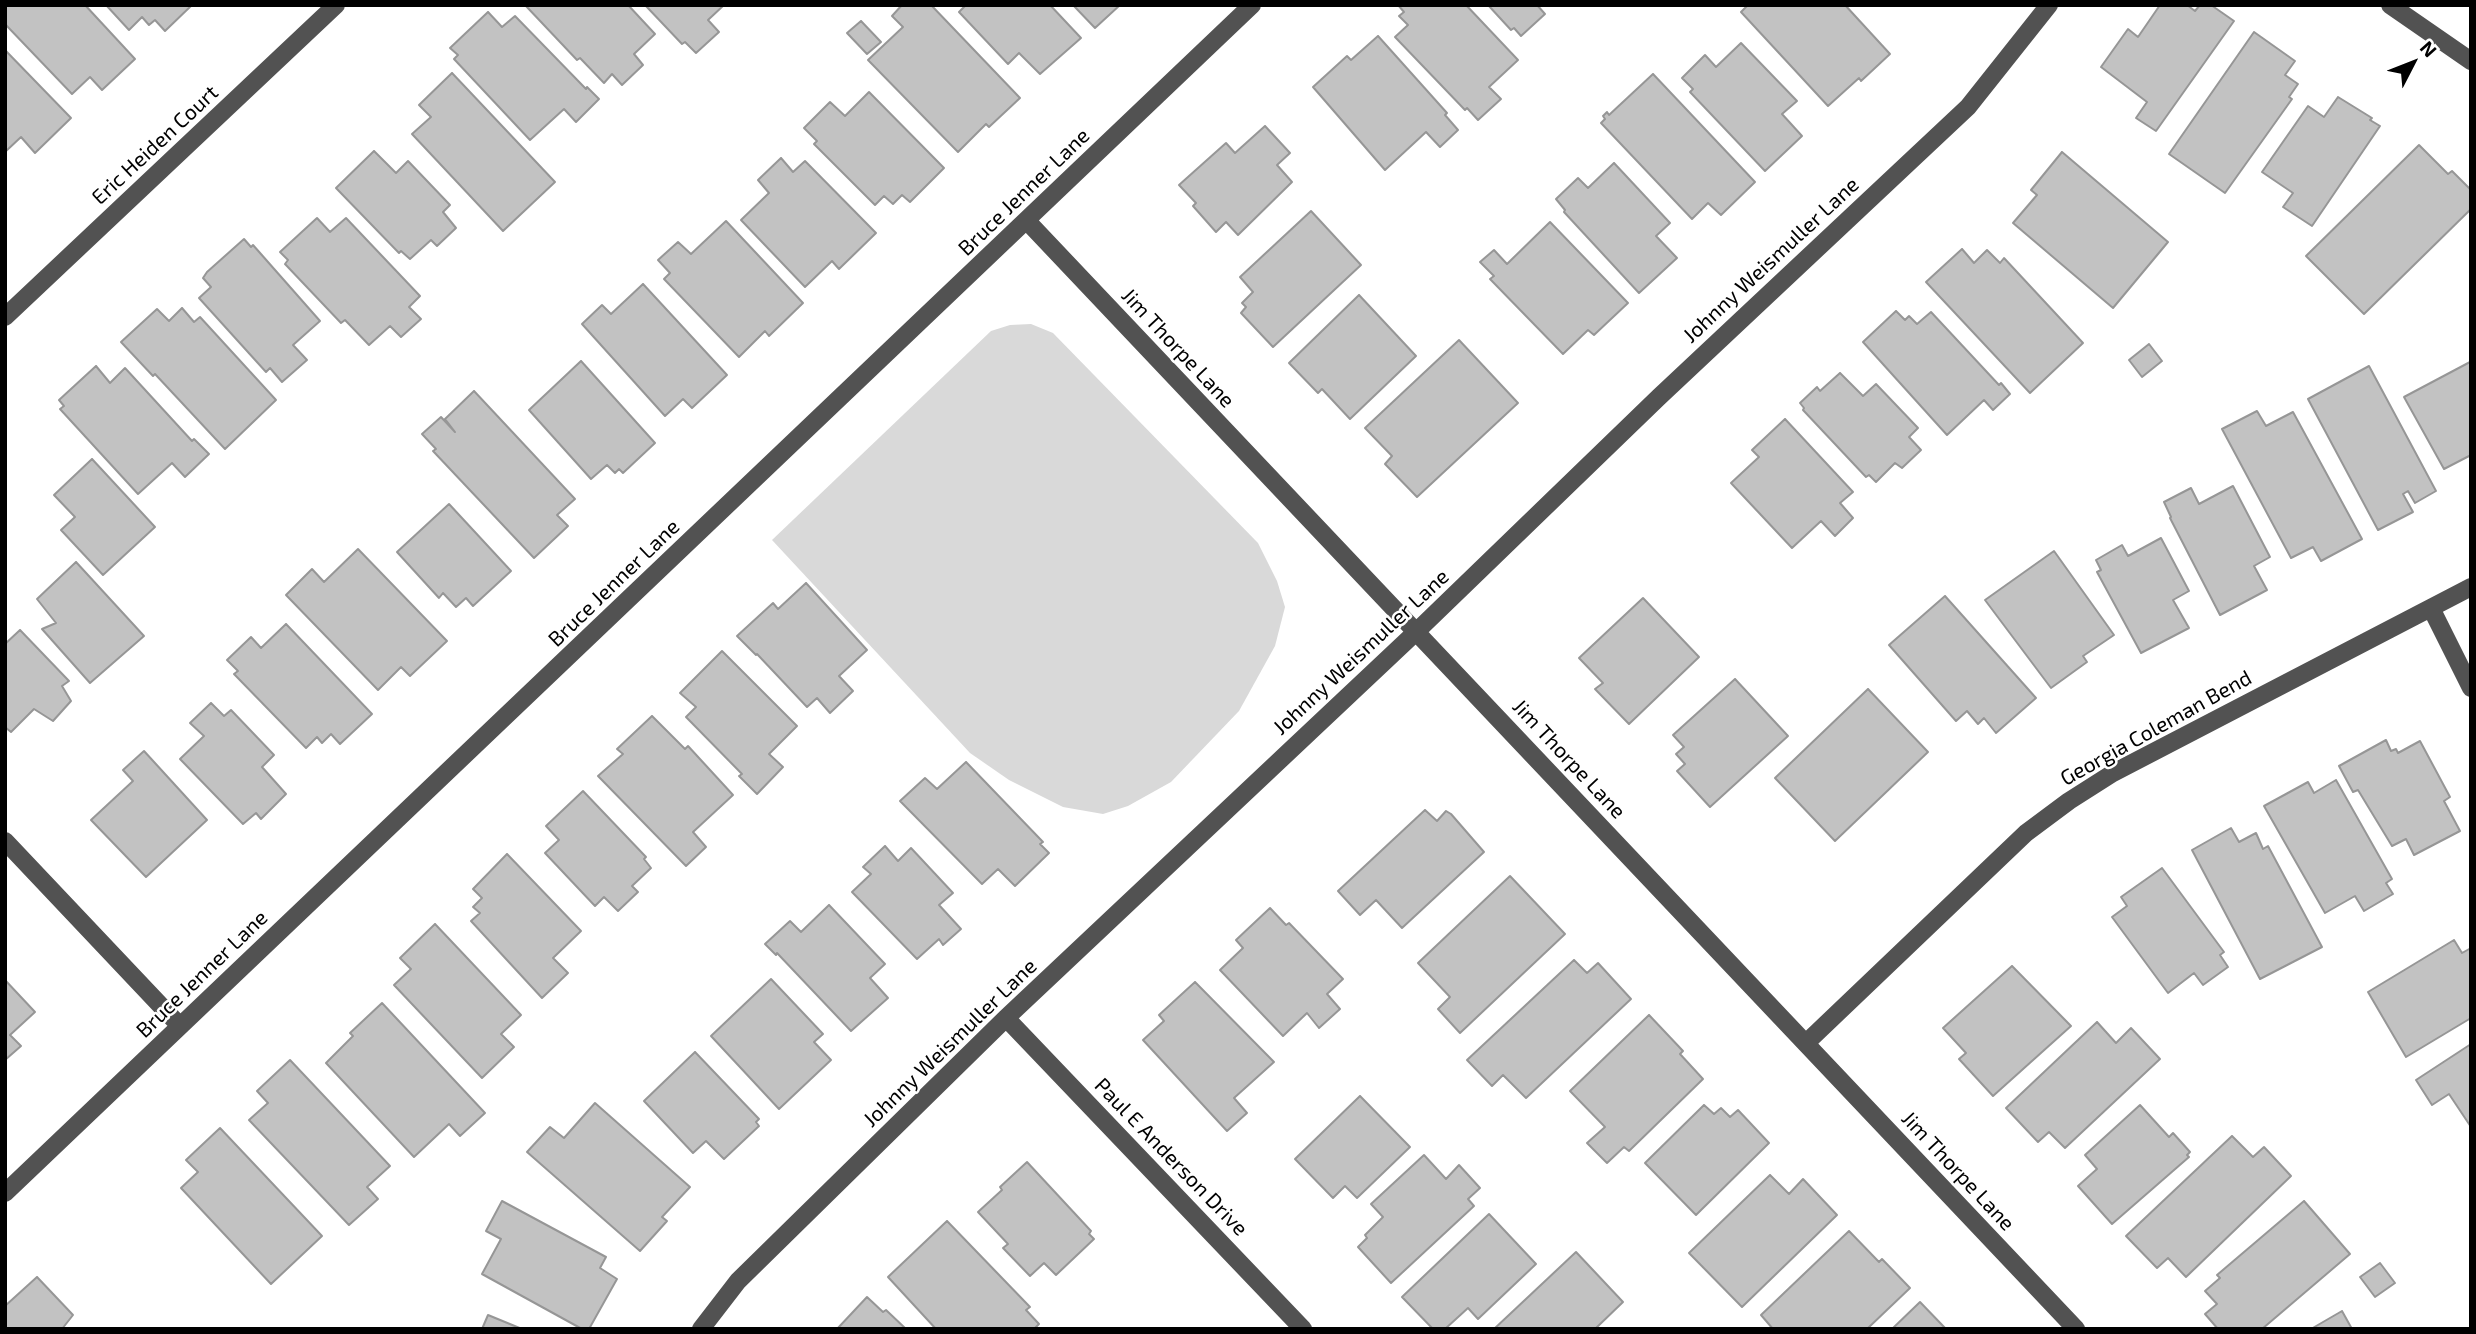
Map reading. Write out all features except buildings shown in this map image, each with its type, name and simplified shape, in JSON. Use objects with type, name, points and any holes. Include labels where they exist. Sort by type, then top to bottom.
[{"type":"street","name":"Eric Heiden Court","points":[[5,317],[336,5]]},
{"type":"street","name":"Bruce Jenner Lane","points":[[5,1193],[1252,5]]},
{"type":"street","name":"Johnny Weismuller Lane","points":[[701,1329],[738,1281],[1006,1018],[1968,107],[2013,54],[2049,5]]},
{"type":"street","points":[[2390,5],[2471,61]]},
{"type":"street","name":"Jim Thorpe Lane","points":[[1027,221],[2076,1329]]},
{"type":"street","name":"Georgia Coleman Bend","points":[[1806,1043],[2026,833],[2069,801],[2113,773],[2471,587]]},
{"type":"street","points":[[2431,608],[2471,688]]},
{"type":"street","points":[[5,841],[180,1026]]},
{"type":"street","name":"Paul E Anderson Drive","points":[[1006,1018],[1303,1329]]},
{"type":"shaded area","points":[[1031,324],[1053,333],[1258,543],[1277,581],[1285,607],[1275,646],[1239,711],[1171,782],[1128,806],[1103,814],[1063,807],[1009,780],[970,753],[772,540],[991,331],[1010,325]]}]
